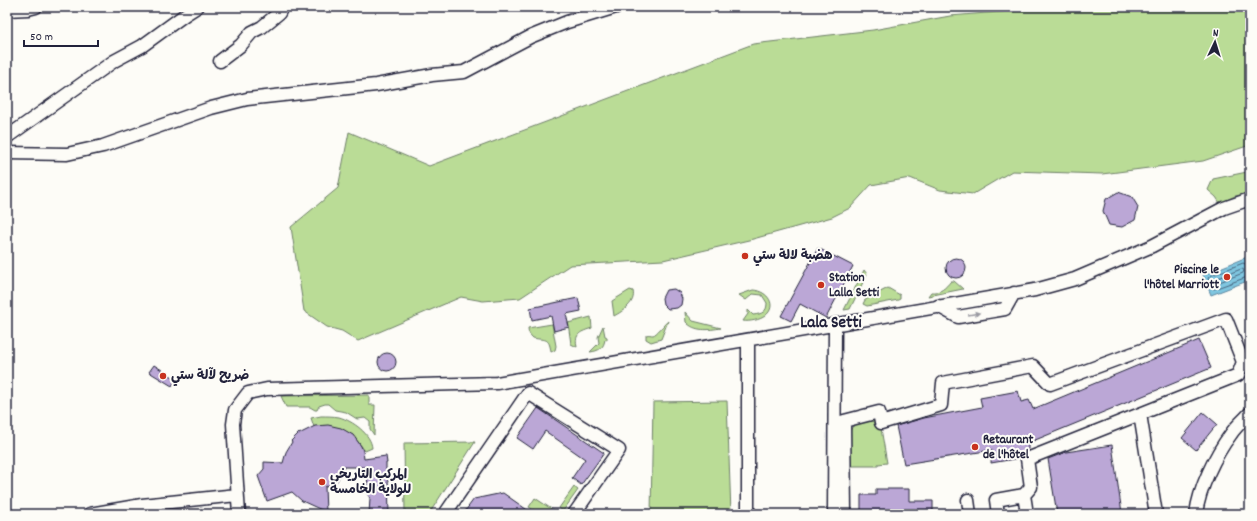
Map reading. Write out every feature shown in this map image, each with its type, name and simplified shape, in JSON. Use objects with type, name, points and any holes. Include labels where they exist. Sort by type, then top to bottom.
[{"type":"street","points":[[7,138],[114,61],[142,46],[197,7]]},
{"type":"street","points":[[220,61],[241,46],[252,32],[262,27],[279,14],[282,7]]},
{"type":"street","points":[[7,153],[68,154],[103,146],[211,108],[247,99],[376,85],[432,75],[464,72],[530,37],[567,22],[616,7]]},
{"type":"street","points":[[7,10],[31,8]]},
{"type":"street","points":[[239,514],[234,424],[235,410],[248,393],[267,389],[497,384],[1035,290],[1075,279],[1152,246],[1224,208],[1250,199]]},
{"type":"street","points":[[845,514],[844,421],[879,412],[881,422],[941,405],[943,383],[1033,366],[1050,384],[1226,319],[1242,362],[1238,375],[1027,459],[1031,487],[1024,495],[996,500],[998,514]]},
{"type":"street","points":[[834,514],[835,324]]},
{"type":"street","points":[[748,340],[748,514]]},
{"type":"street","points":[[445,514],[528,393],[619,450],[574,514]]},
{"type":"street","points":[[1196,514],[1198,500],[1215,460],[1231,434],[1250,413]]},
{"type":"street","points":[[1140,414],[1156,514]]},
{"type":"street","points":[[90,514],[142,506],[237,495]]},
{"type":"street","points":[[1024,495],[1027,514]]},
{"type":"street","points":[[966,514],[968,500],[970,514]]},
{"type":"green space","points":[[1060,7],[1250,7],[1250,145],[1203,161],[1102,174],[1012,171],[973,194],[940,190],[910,178],[871,185],[850,208],[832,217],[753,239],[663,260],[570,265],[520,298],[483,301],[461,297],[358,341],[342,331],[327,327],[304,311],[291,227],[338,188],[349,132],[429,166],[753,44],[873,30],[950,16]]},
{"type":"green space","points":[[1247,172],[1250,174],[1250,193],[1235,196],[1220,203],[1208,190],[1213,179]]},
{"type":"green space","points":[[864,270],[867,274],[850,309],[844,310]]},
{"type":"green space","points":[[951,281],[954,281],[963,289],[928,296],[931,292],[938,292],[942,290]]},
{"type":"green space","points":[[888,288],[900,295],[900,299],[867,306],[863,304],[865,300]]},
{"type":"green space","points":[[630,290],[633,291],[633,299],[631,303],[614,316],[612,301]]},
{"type":"green space","points":[[753,290],[767,296],[770,300],[771,308],[763,317],[743,321],[748,314],[748,310],[753,315],[761,313],[766,309],[767,303],[762,295],[753,294],[746,300],[739,295]]},
{"type":"green space","points":[[685,312],[693,321],[721,328],[707,330],[698,329],[686,322]]},
{"type":"green space","points":[[591,317],[592,328],[579,334],[576,342],[577,347],[571,344],[568,323]]},
{"type":"green space","points":[[668,321],[661,339],[651,342],[646,339],[646,335],[653,335]]},
{"type":"green space","points":[[552,324],[556,346],[555,350],[551,352],[548,341],[533,338],[529,334],[528,328]]},
{"type":"green space","points":[[603,326],[607,340],[605,339],[604,345],[596,351],[590,352],[599,343],[598,337]]},
{"type":"green space","points":[[369,395],[369,405],[375,405],[374,435],[370,429],[370,422],[365,418],[357,419],[346,412],[335,410],[328,404],[319,406],[317,410],[310,407],[286,407],[281,396]]},
{"type":"green space","points":[[727,401],[731,514],[651,514],[653,402]]},
{"type":"green space","points":[[321,416],[339,417],[355,425],[365,433],[371,443],[372,448],[365,451],[353,435],[314,427],[311,418]]},
{"type":"green space","points":[[879,417],[887,463],[878,464],[878,466],[850,466],[850,432],[852,428],[855,424],[862,420]]},
{"type":"green space","points":[[475,442],[429,514],[405,514],[404,443]]},
{"type":"green space","points":[[574,487],[578,490],[563,511],[559,508]]},
{"type":"green space","points":[[535,498],[559,514],[540,514],[529,507]]},
{"type":"water","name":"Piscine le l'hôtel Marriott","points":[[1247,257],[1250,266],[1250,280],[1211,295],[1203,275]]},
{"type":"building","points":[[1118,192],[1132,197],[1138,207],[1135,220],[1122,227],[1109,225],[1103,211],[1106,199]]},
{"type":"building","name":"Station Lalla Setti","points":[[818,248],[853,266],[826,318],[800,304],[791,321],[781,316]]},
{"type":"building","points":[[956,258],[963,261],[966,268],[963,275],[956,278],[949,275],[946,268],[949,261]]},
{"type":"building","points":[[674,289],[680,293],[682,299],[681,305],[677,308],[668,309],[663,304],[662,298],[666,290]]},
{"type":"building","points":[[578,298],[581,311],[566,314],[569,327],[554,331],[551,316],[532,320],[530,308]]},
{"type":"building","points":[[1199,340],[1211,368],[1028,443],[1028,450],[1022,454],[1020,458],[991,463],[992,450],[904,464],[896,426],[924,418],[982,407],[980,398],[1018,391],[1021,402],[1029,400],[1033,409]]},
{"type":"building","points":[[387,353],[393,356],[396,362],[393,368],[387,371],[381,368],[378,362],[381,356]]},
{"type":"building","name":"ضريح لآلة ستي","points":[[154,365],[176,379],[172,386],[149,372]]},
{"type":"building","points":[[538,408],[604,453],[581,485],[572,478],[585,459],[545,431],[533,449],[517,438]]},
{"type":"building","points":[[1203,412],[1217,424],[1196,450],[1182,438]]},
{"type":"building","points":[[328,425],[341,428],[353,435],[361,446],[364,459],[386,456],[389,514],[369,514],[370,498],[368,495],[367,467],[344,467],[337,481],[325,487],[326,512],[302,501],[292,492],[267,501],[258,476],[264,469],[264,462],[283,463],[286,452],[292,442],[291,441],[299,433],[315,426]]},
{"type":"building","points":[[1112,445],[1122,513],[1057,514],[1048,459],[1066,452]]},
{"type":"building","points":[[876,489],[909,489],[909,501],[933,501],[933,514],[861,514],[861,495],[876,495]]},
{"type":"building","points":[[503,493],[533,514],[463,514],[474,499]]},
{"type":"place","name":"هضبة لالة ستي","points":[[745,256]]},
{"type":"place","name":"Piscine le l'hôtel Marriott","points":[[1227,277]]},
{"type":"place","name":"Station Lalla Setti","points":[[821,285]]},
{"type":"place","name":"ضريح لآلة ستي","points":[[163,376]]},
{"type":"place","name":"Retaurant de l'hôtel","points":[[975,447]]},
{"type":"place","name":"المركب التاريخي للولاية الخامسة","points":[[322,482]]},
{"type":"district","name":"Lala Setti","points":[[831,324]]}]
